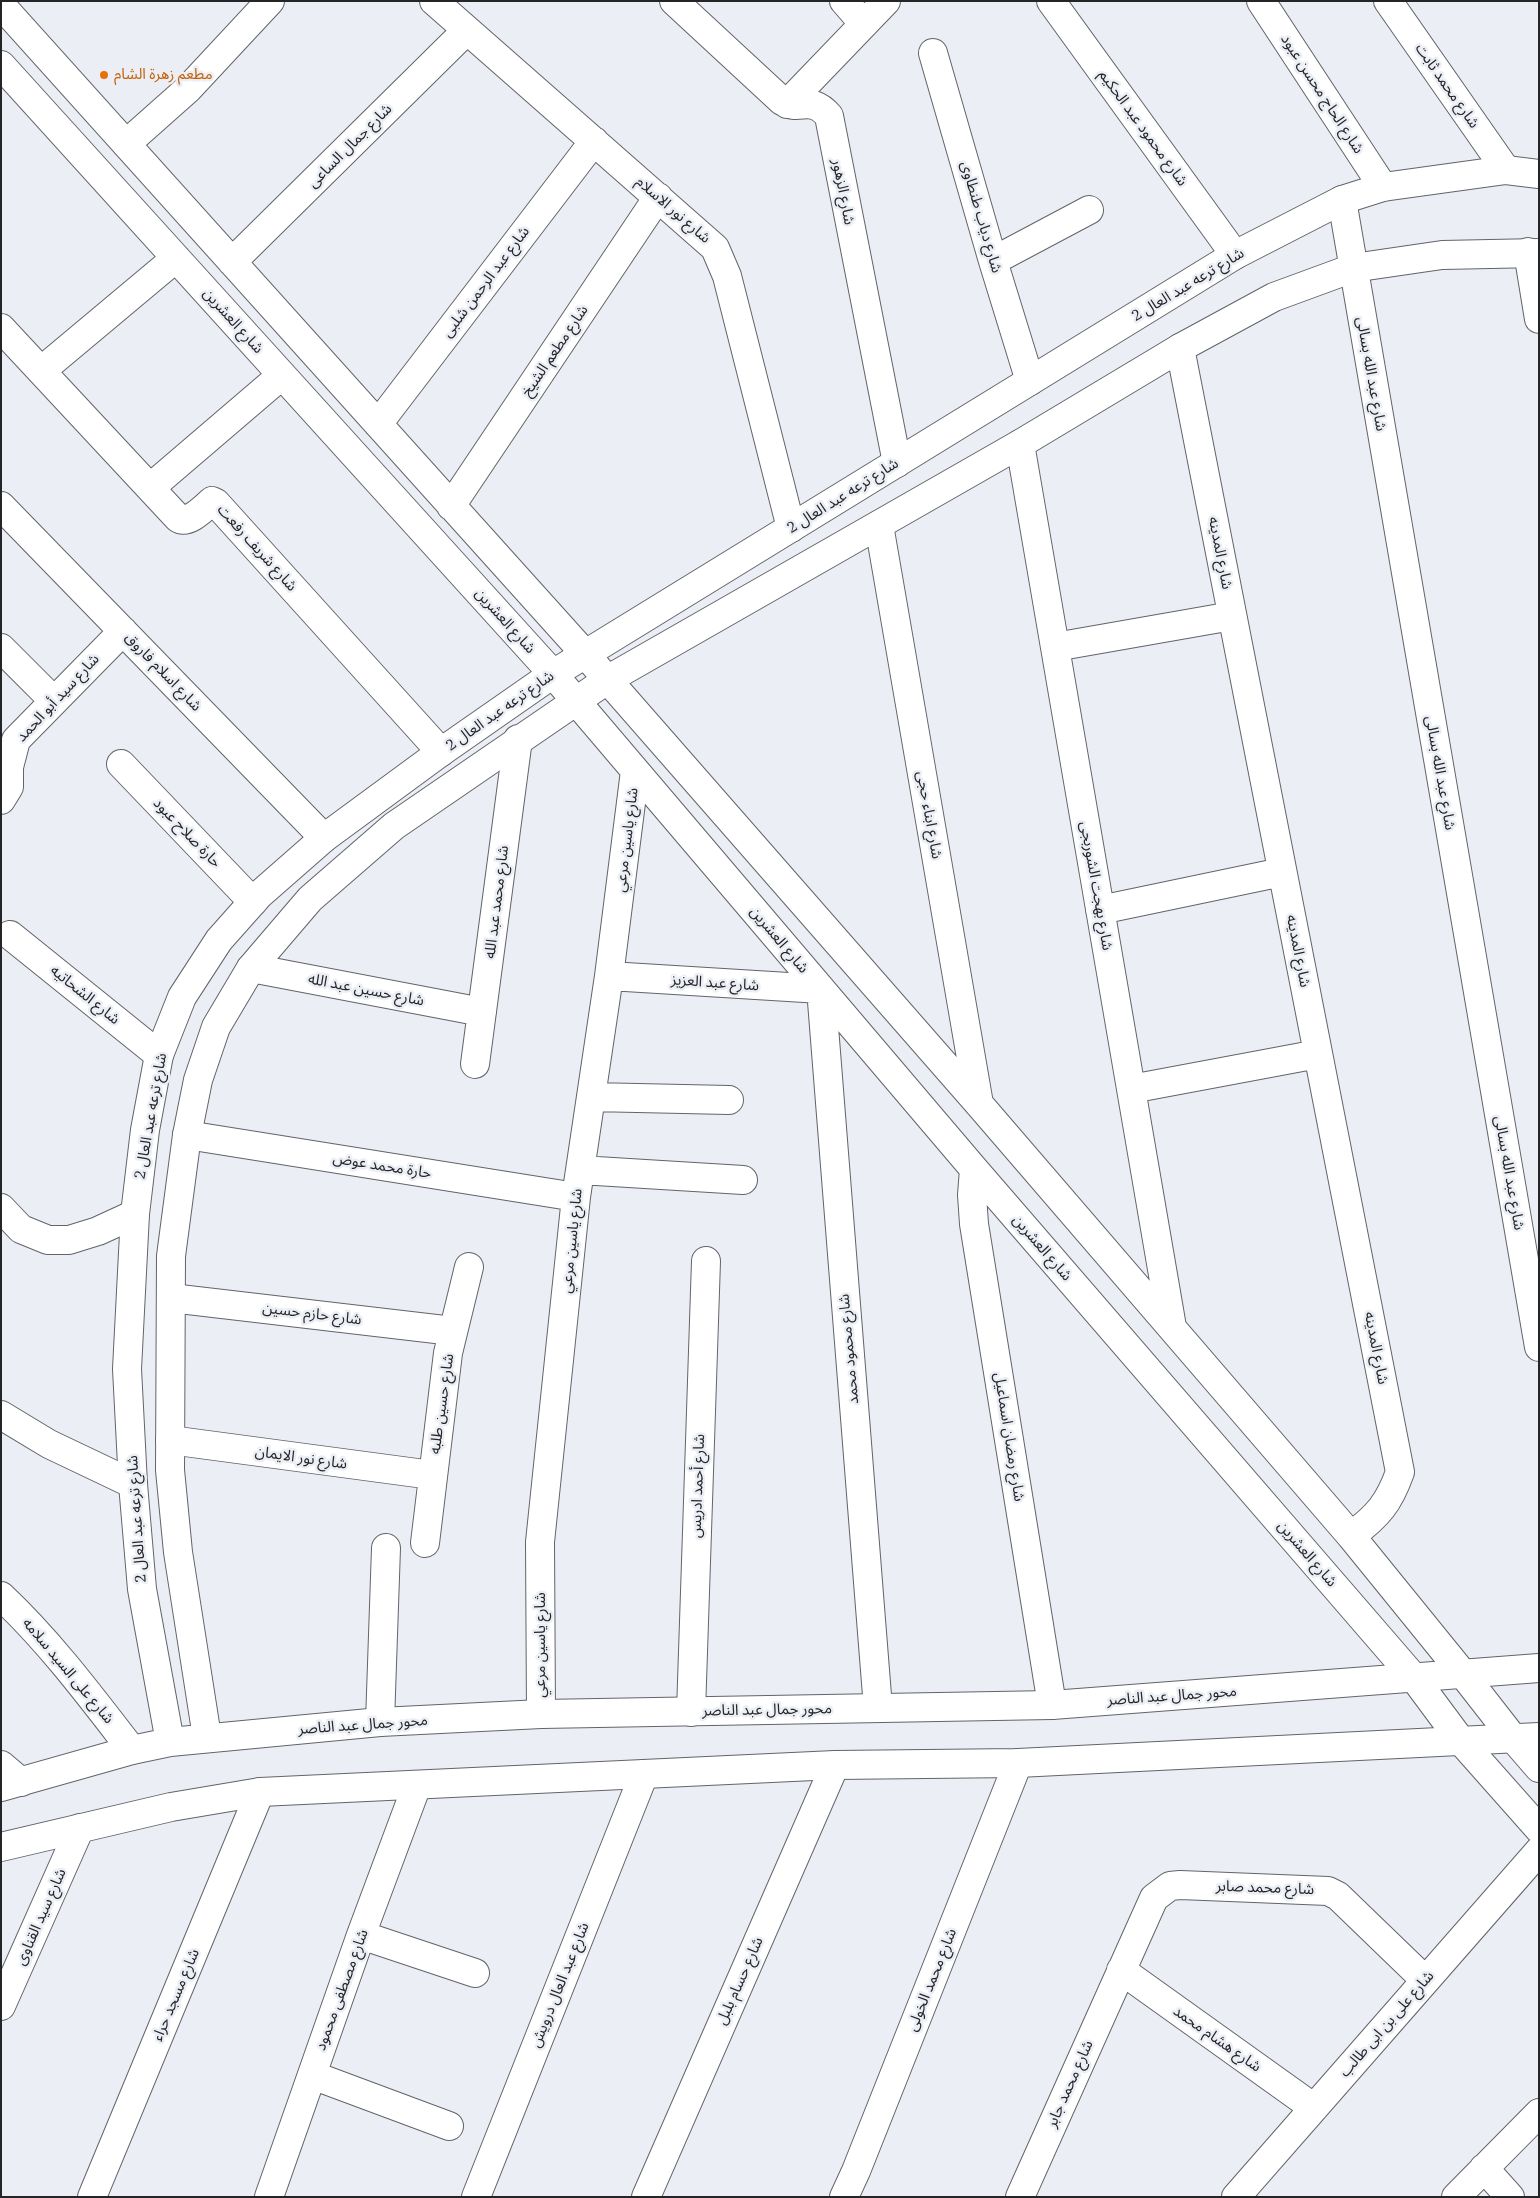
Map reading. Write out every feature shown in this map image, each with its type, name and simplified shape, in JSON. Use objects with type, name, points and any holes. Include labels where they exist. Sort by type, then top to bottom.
[{"type":"street","points":[[126,144],[188,89],[270,1]]},
{"type":"street","name":"شارع نور الاسلام","points":[[434,1],[715,248],[725,267],[791,528]]},
{"type":"street","points":[[674,1],[787,104],[886,1]]},
{"type":"street","points":[[844,1],[864,24]]},
{"type":"street","name":"شارع محمود عبد الحكيم","points":[[1051,1],[1235,255]]},
{"type":"street","name":"شارع الحاج محسن عبود","points":[[1261,1],[1383,187]]},
{"type":"street","name":"شارع محمد ثابت","points":[[1388,1],[1506,170]]},
{"type":"street","points":[[1,5],[586,655],[979,1104],[1351,1536],[1463,1674],[1526,1738],[1539,1768]]},
{"type":"street","name":"شارع جمال الساعى","points":[[232,262],[467,30]]},
{"type":"street","name":"شارع دياب طنطاوى","points":[[933,53],[993,262],[1030,382]]},
{"type":"street","name":"شارع العشرين","points":[[1,66],[553,674],[974,1169],[1415,1679],[1461,1740],[1539,1829]]},
{"type":"street","name":"شارع الزهور","points":[[787,104],[812,104],[829,116],[897,463]]},
{"type":"street","name":"شارع عبد الرحمن شلبى","points":[[378,424],[594,141]]},
{"type":"street","name":"شارع ترعه عبد العال 2","points":[[170,1742],[142,1589],[133,1484],[127,1369],[135,1214],[145,1130],[159,1055],[182,997],[219,940],[253,902],[324,838],[441,752],[553,674],[1235,255],[1342,200],[1383,187],[1506,170],[1539,174]]},
{"type":"street","name":"شارع مطعم الشيخ","points":[[451,506],[658,197]]},
{"type":"street","name":"شارع عبد الله بسالى","points":[[1342,200],[1539,1346]]},
{"type":"street","points":[[993,262],[1089,210]]},
{"type":"street","points":[[207,1737],[178,1552],[170,1470],[171,1256],[187,1135],[198,1080],[216,1027],[251,968],[310,899],[394,826],[518,739],[607,680],[1020,444],[1180,348],[1274,297],[1353,268],[1442,255],[1533,253],[1539,319]]},
{"type":"street","points":[[41,372],[176,258]]},
{"type":"street","name":"شارع شريف رفعت","points":[[1,328],[182,520],[188,519],[212,501],[216,503],[441,752]]},
{"type":"street","name":"شارع المدينه","points":[[1180,348],[1400,1472],[1384,1506],[1372,1520],[1351,1536]]},
{"type":"street","points":[[150,488],[282,375]]},
{"type":"street","name":"شارع بهجت الشوربجى","points":[[1020,444],[1172,1327]]},
{"type":"street","name":"شارع اسلام فاروق","points":[[1,506],[324,838]]},
{"type":"street","name":"شارع ابناء حجى","points":[[879,525],[979,1104]]},
{"type":"street","points":[[1054,647],[1232,616]]},
{"type":"street","name":"شارع سيد أبو الحمد","points":[[1,800],[9,787],[9,767],[16,740],[53,700],[123,631]]},
{"type":"street","points":[[1,648],[53,700]]},
{"type":"street","name":"شارع محمد عبد الله","points":[[475,1064],[518,739]]},
{"type":"street","name":"حارة صلاح عبود","points":[[121,764],[253,902]]},
{"type":"street","name":"شارع ياسين مرعي","points":[[541,1714],[540,1542],[576,1197],[609,976],[636,771]]},
{"type":"street","points":[[1100,910],[1282,872]]},
{"type":"street","name":"شارع الشحاتيه","points":[[10,935],[159,1055]]},
{"type":"street","name":"شارع حسين عبد الله","points":[[251,968],[482,1012]]},
{"type":"street","name":"شارع عبد العزيز","points":[[609,976],[821,989]]},
{"type":"street","name":"شارع محمود محمد","points":[[821,989],[878,1708]]},
{"type":"street","points":[[1131,1090],[1318,1054]]},
{"type":"street","points":[[591,1097],[729,1100]]},
{"type":"street","name":"حارة محمد عوض","points":[[187,1135],[576,1197]]},
{"type":"street","name":"شارع رمضان اسماعيل","points":[[974,1169],[972,1195],[974,1224],[1052,1705]]},
{"type":"street","points":[[580,1170],[743,1180]]},
{"type":"street","points":[[1,1208],[21,1229],[48,1240],[69,1240],[98,1231],[135,1214]]},
{"type":"street","name":"شارع أحمد ادريس","points":[[691,1712],[706,1261]]},
{"type":"street","name":"شارع حسين طلبه","points":[[425,1543],[448,1353],[469,1267]]},
{"type":"street","name":"شارع حازم حسين","points":[[171,1298],[453,1331]]},
{"type":"street","points":[[1,1415],[49,1444],[133,1484]]},
{"type":"street","name":"شارع نور الايمان","points":[[170,1440],[432,1476]]},
{"type":"street","points":[[380,1722],[386,1548]]},
{"type":"street","name":"شارع على السيد سلامه","points":[[1,1596],[21,1615],[73,1675],[132,1750]]},
{"type":"street","name":"محور جمال عبد الناصر","points":[[8,1778],[170,1742],[380,1722],[541,1714],[1052,1705],[1415,1679],[1539,1668]]},
{"type":"street","points":[[1,1847],[171,1807],[260,1792],[836,1765],[1018,1762],[1526,1738]]},
{"type":"street","name":"شارع محمد الخولى","points":[[844,2197],[860,2162],[1018,1762]]},
{"type":"street","name":"شارع حسام بلبل","points":[[646,2197],[836,1765]]},
{"type":"street","name":"شارع عبد العال درويش","points":[[476,2197],[644,1774]]},
{"type":"street","name":"شارع مصطفى محمود","points":[[269,2197],[361,1935],[417,1785]]},
{"type":"street","name":"شارع مسجد حراء","points":[[92,2197],[260,1792]]},
{"type":"street","name":"شارع سيد القناوى","points":[[1,2006],[80,1828]]},
{"type":"street","name":"شارع على بن ابى طالب","points":[[1236,2197],[1539,1851]]},
{"type":"street","name":"شارع محمد صابر","points":[[1121,1970],[1154,1898],[1170,1886],[1180,1884],[1328,1891],[1338,1896],[1425,1980]]},
{"type":"street","points":[[361,1935],[475,1973]]},
{"type":"street","name":"شارع هشام محمد","points":[[1121,1970],[1314,2108]]},
{"type":"street","name":"شارع محمد جابر","points":[[1020,2197],[1121,1970]]},
{"type":"street","points":[[312,2075],[450,2126]]},
{"type":"street","points":[[1456,2197],[1539,2113]]},
{"type":"street","points":[[1484,2168],[1510,2197]]},
{"type":"place","name":"مطعم زهرة الشام","points":[[104,75]]}]
